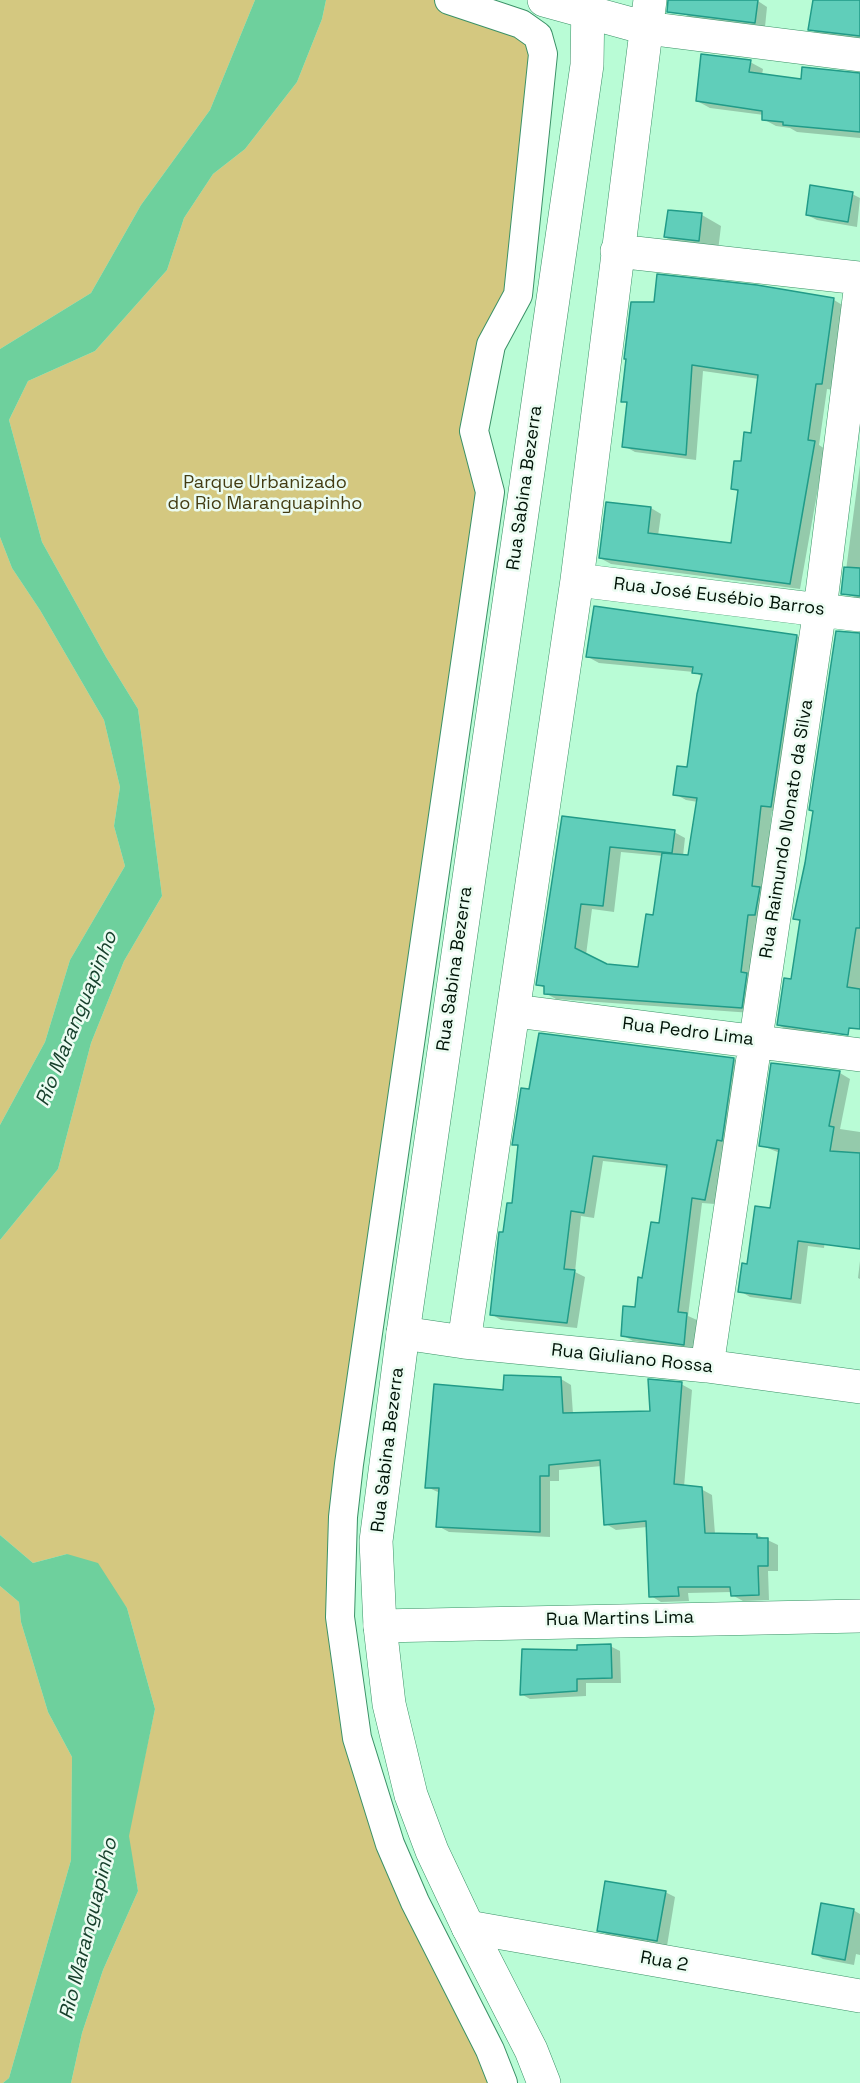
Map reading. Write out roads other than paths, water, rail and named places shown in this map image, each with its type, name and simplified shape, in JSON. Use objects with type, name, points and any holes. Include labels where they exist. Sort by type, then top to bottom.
[{"type":"street","points":[[544,0],[648,14],[860,55]]},
{"type":"street","points":[[452,1],[521,24],[538,36],[543,54],[518,295],[491,345],[474,431],[490,492],[348,1464],[343,1517],[340,1617],[357,1738],[390,1844],[415,1902],[490,2050],[503,2083]]},
{"type":"street","name":"Rua Sabina Bezerra","points":[[544,2083],[531,2050],[468,1928],[411,1795],[389,1704],[380,1626],[376,1541],[403,1333],[587,65],[587,6]]},
{"type":"street","points":[[464,1342],[515,1011],[577,580],[648,14]]},
{"type":"street","points":[[618,251],[860,278]]},
{"type":"street","name":"Rua Raimundo Nonato da Silva","points":[[707,1366],[820,609],[860,291]]},
{"type":"street","name":"Rua José Eusébio Barros","points":[[577,580],[860,615]]},
{"type":"street","name":"Rua Pedro Lima","points":[[515,1011],[860,1055]]},
{"type":"street","name":"Rua Giuliano Rossa","points":[[403,1333],[464,1342],[707,1366],[860,1387]]},
{"type":"street","name":"Rua Martins Lima","points":[[380,1626],[860,1616]]},
{"type":"street","name":"Rua 2","points":[[468,1928],[860,1996]]},
{"type":"water","name":"Rio Maranguapinho","points":[[255,0],[326,0],[322,19],[297,82],[245,149],[213,174],[184,218],[167,270],[95,351],[28,381],[9,420],[42,542],[106,657],[138,709],[162,896],[124,961],[91,1043],[58,1169],[0,1240],[0,1125],[45,1042],[70,960],[125,866],[114,826],[120,787],[104,720],[40,610],[12,568],[0,537],[0,349],[91,293],[141,205],[210,110]]},
{"type":"water","name":"Rio Maranguapinho","points":[[0,1535],[33,1563],[67,1554],[98,1563],[127,1608],[155,1709],[129,1836],[138,1891],[103,1970],[82,2033],[71,2083],[3,2083],[9,2078],[71,1860],[72,1757],[48,1712],[21,1622],[19,1602],[0,1586]]},
{"type":"park label","name":"Parque Urbanizado do Rio Maranguapinho","points":[[265,493]]}]
